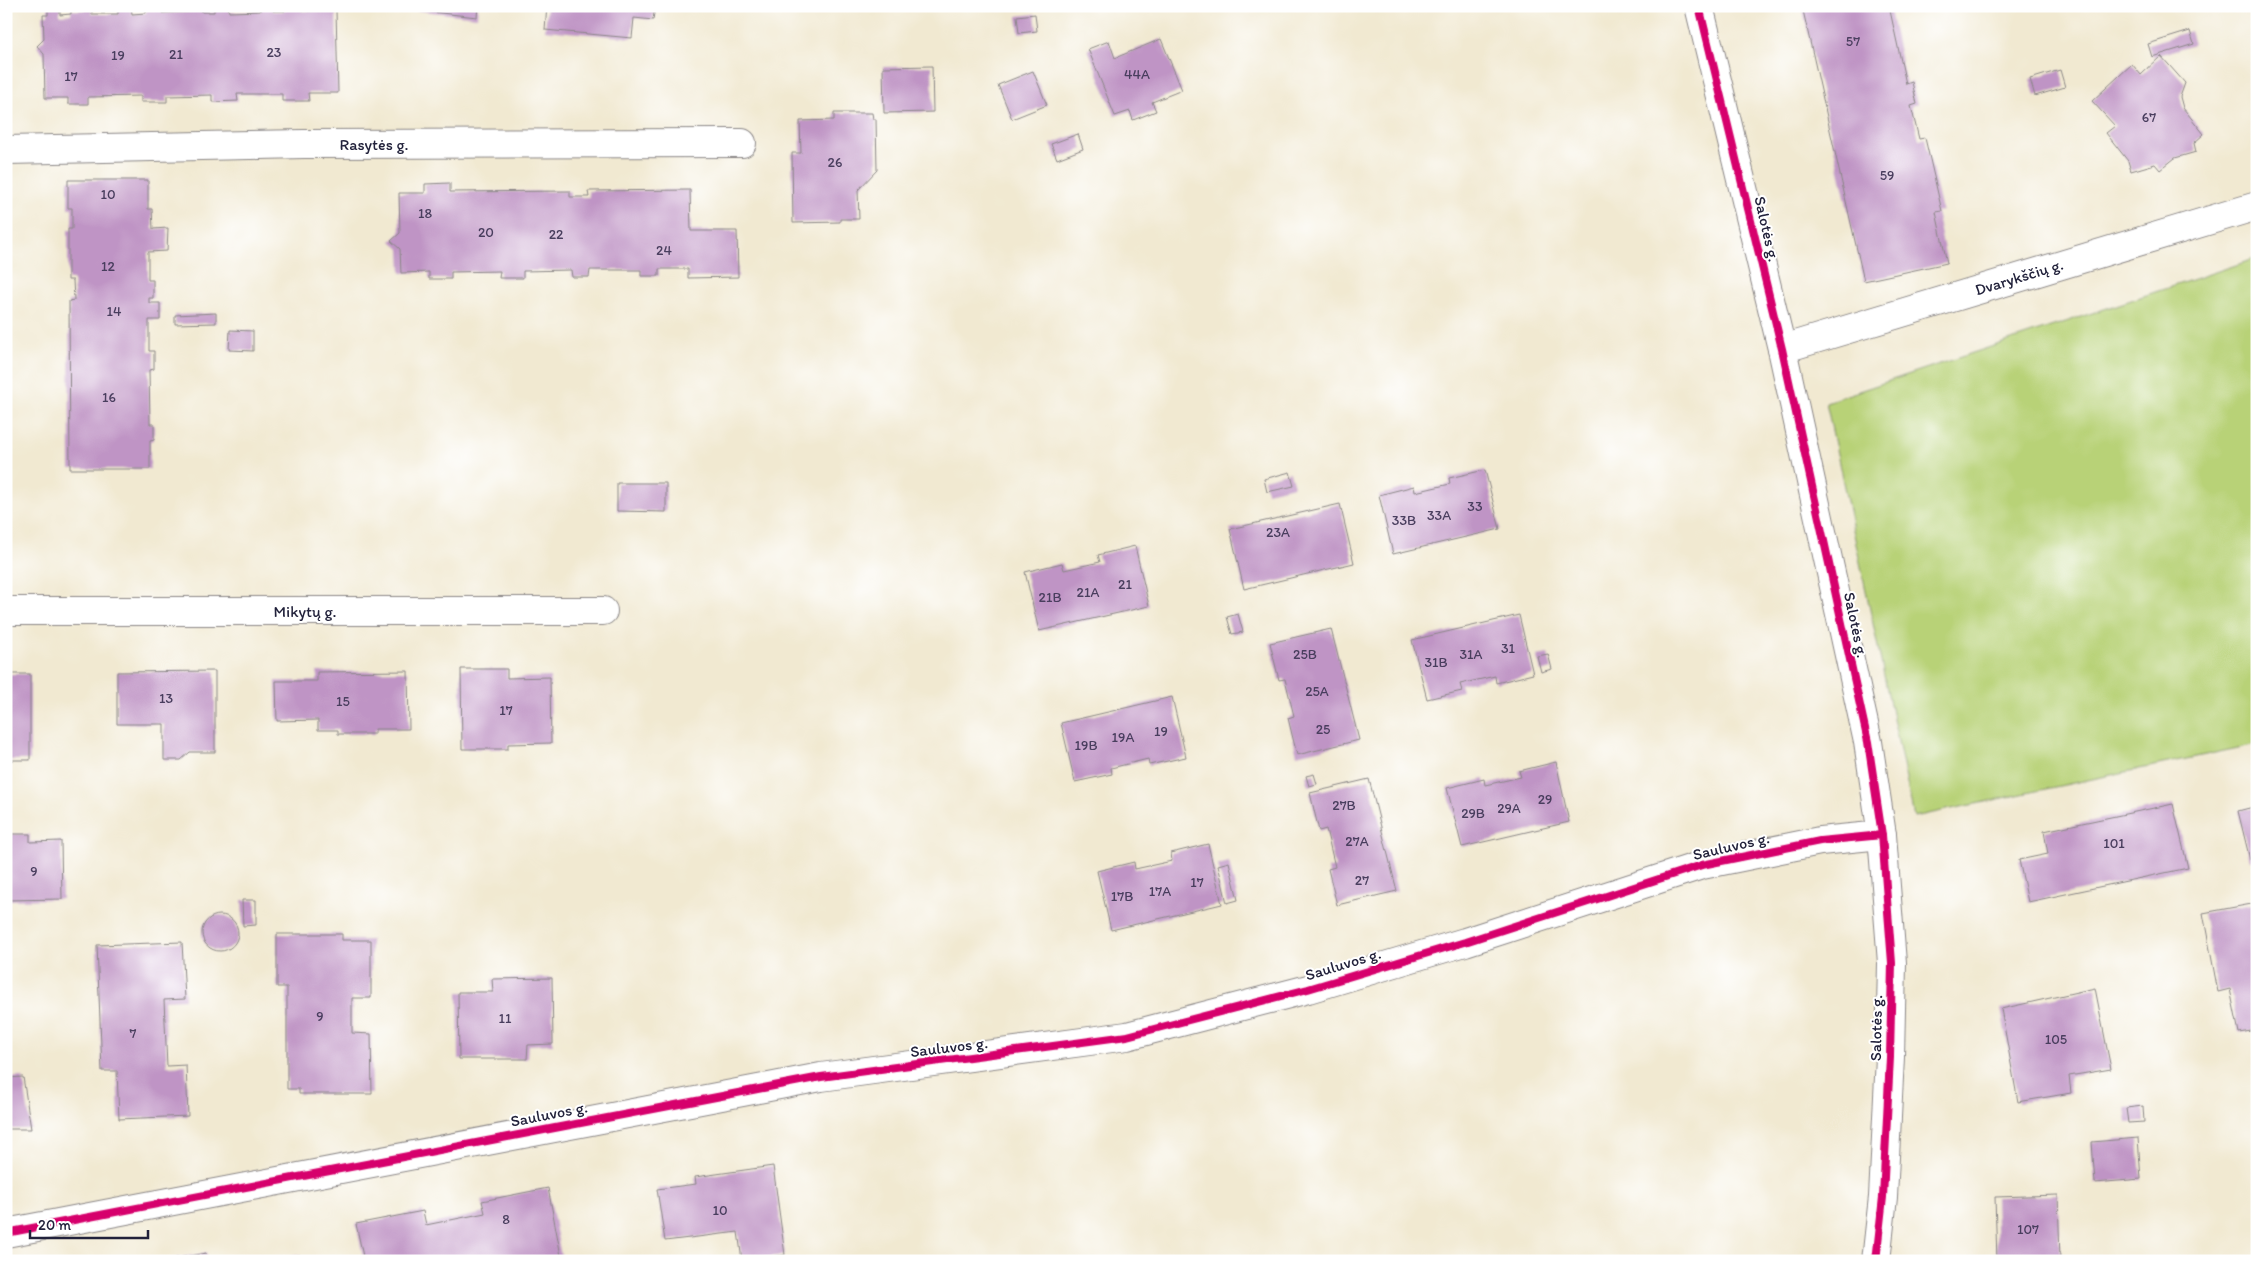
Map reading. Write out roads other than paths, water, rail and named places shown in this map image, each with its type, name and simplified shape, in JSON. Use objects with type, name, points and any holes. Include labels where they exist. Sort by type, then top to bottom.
[{"type":"street","name":"Salotės g.","points":[[1699,6],[1782,349],[1868,742],[1882,835],[1892,963],[1884,1178],[1876,1261]]},
{"type":"street","name":"Rasytės g.","points":[[6,150],[304,144],[742,143]]},
{"type":"street","name":"Dvarykščių g.","points":[[1782,349],[2257,206]]},
{"type":"street","name":"Mikytų g.","points":[[6,610],[603,611]]},
{"type":"street","name":"Sauluvos g.","points":[[6,1233],[262,1182],[821,1078],[1127,1036],[1308,989],[1465,942],[1702,865],[1820,841],[1882,835]]}]
